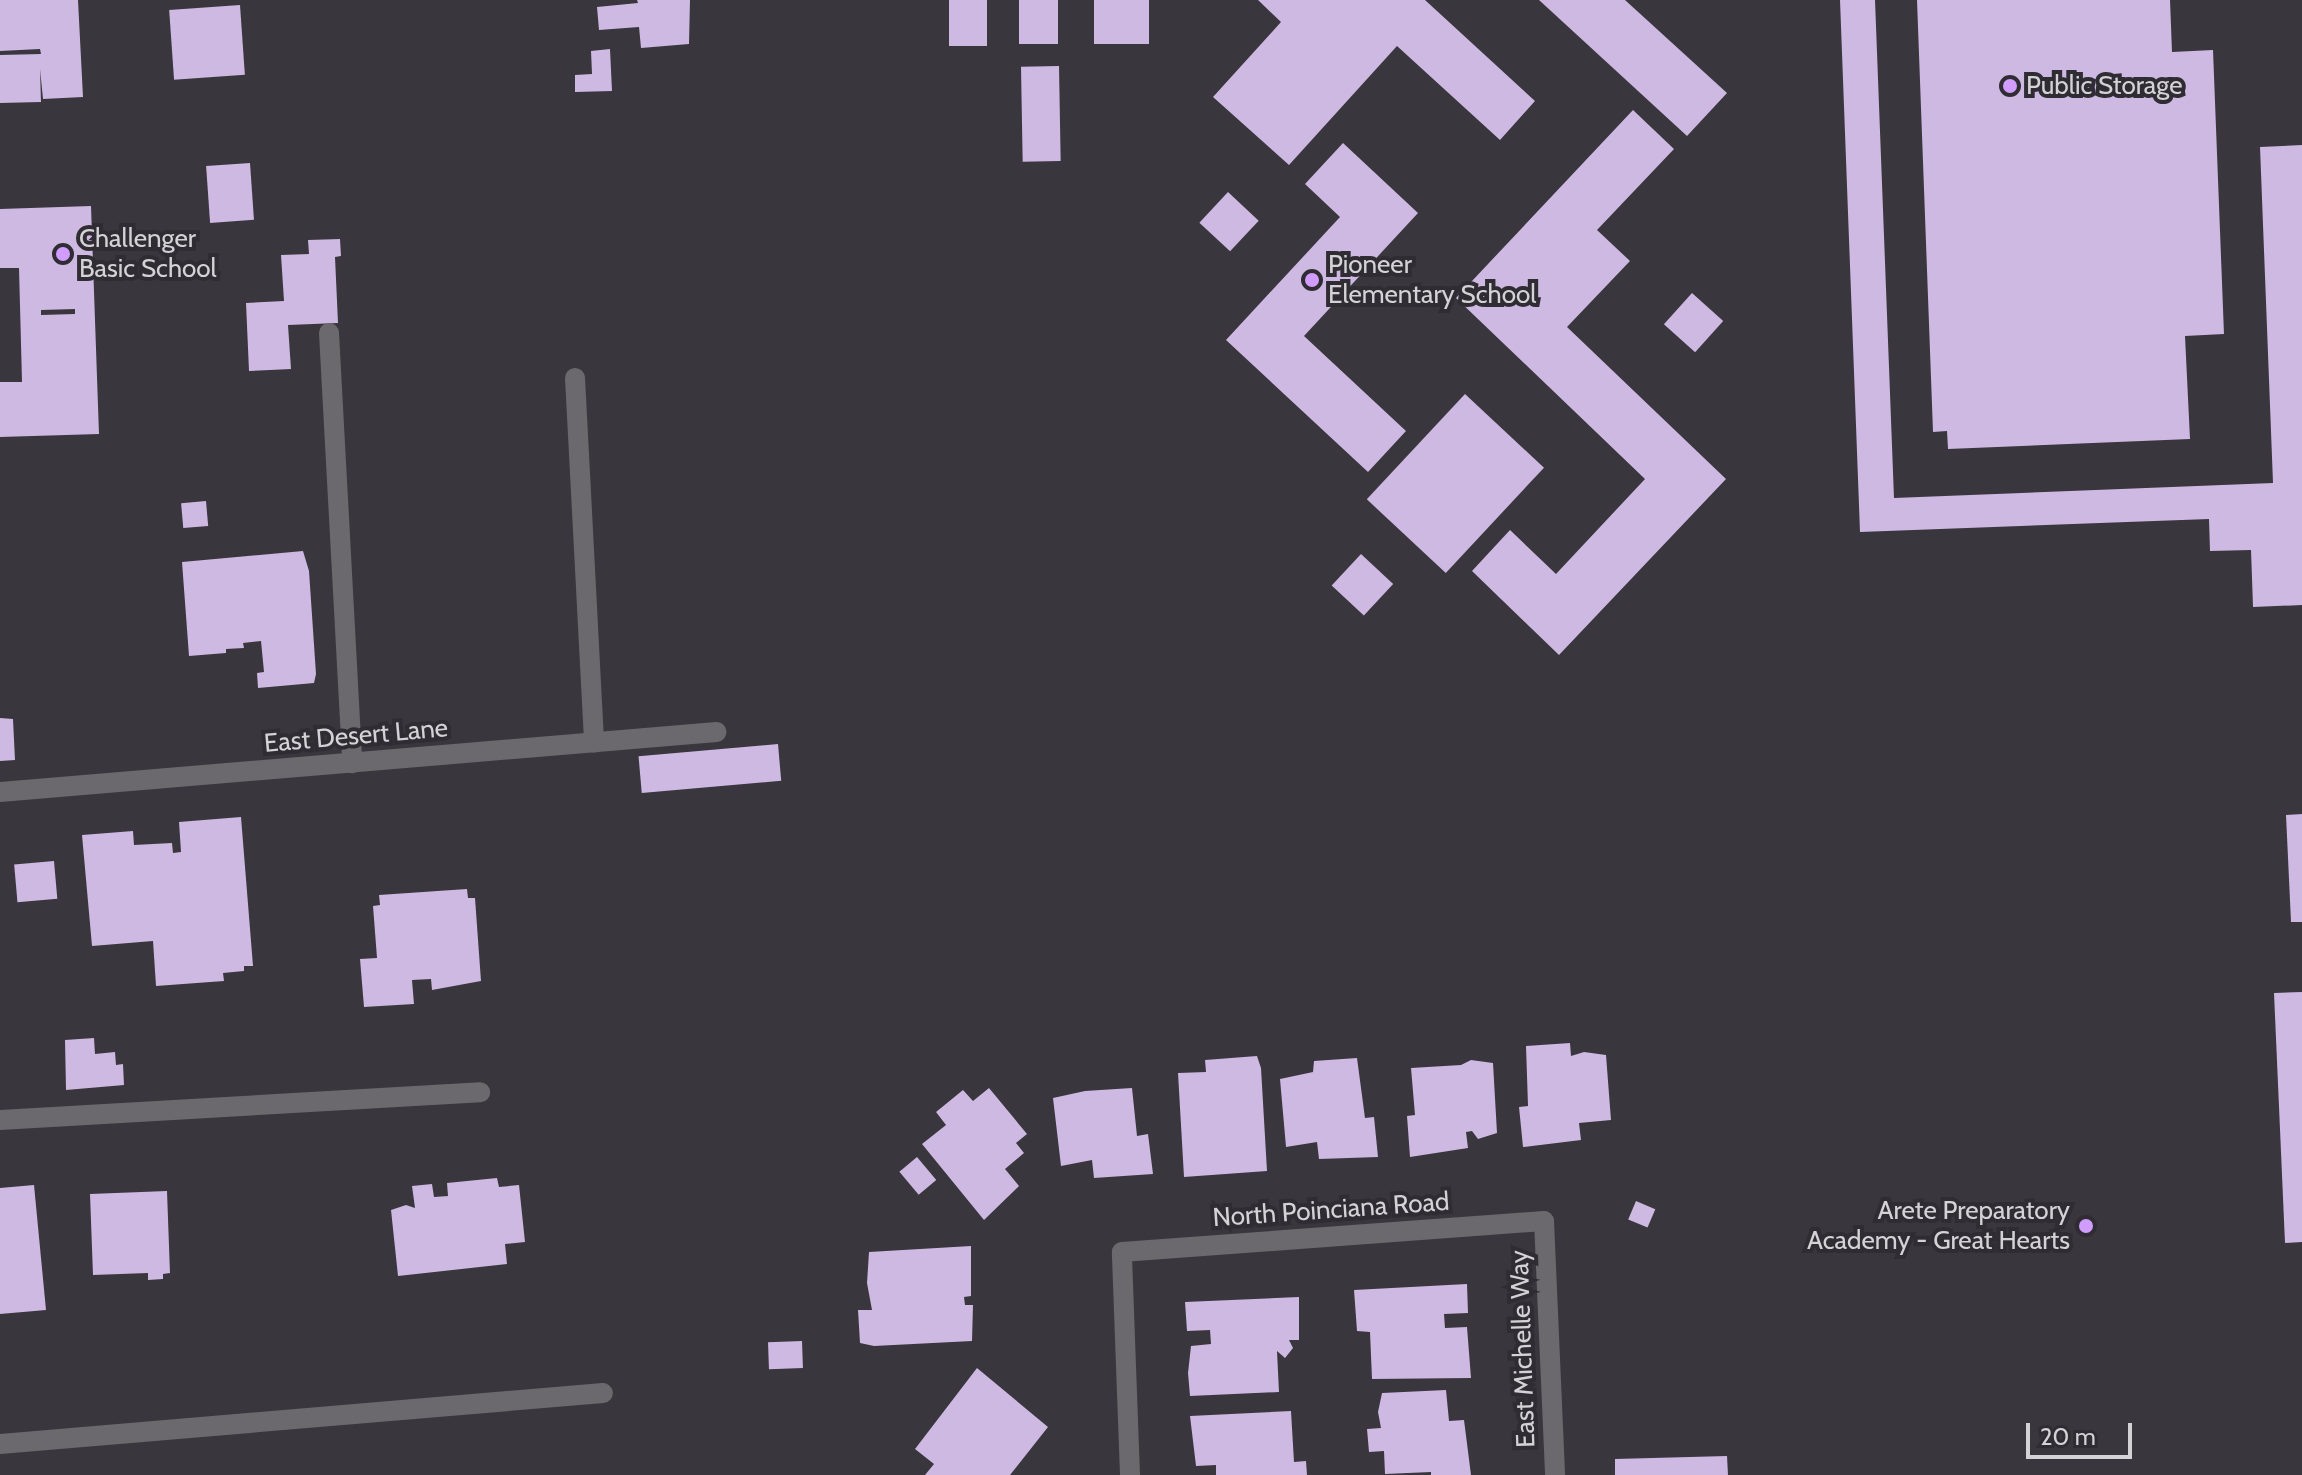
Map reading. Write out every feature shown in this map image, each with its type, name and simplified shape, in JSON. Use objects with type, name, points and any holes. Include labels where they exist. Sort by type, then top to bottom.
[{"type":"street","points":[[329,333],[352,763]]},
{"type":"street","points":[[575,378],[594,743]]},
{"type":"street","name":"East Desert Lane","points":[[0,792],[716,732]]},
{"type":"street","points":[[0,1120],[480,1092]]},
{"type":"street","name":"North Poinciana Road","points":[[1130,1475],[1122,1252],[1544,1221]]},
{"type":"street","name":"East Michelle Way","points":[[1544,1221],[1555,1475]]},
{"type":"street","points":[[0,1444],[603,1393]]},
{"type":"building","points":[[0,0],[78,0],[83,97],[43,99],[40,69],[41,102],[0,103],[0,55],[41,54],[40,49],[0,51]]},
{"type":"building","points":[[637,0],[690,0],[689,44],[641,48],[639,27],[599,30],[597,7],[638,3]]},
{"type":"building","points":[[949,0],[987,0],[987,46],[949,46]]},
{"type":"building","points":[[1019,0],[1058,0],[1058,44],[1019,44]]},
{"type":"building","points":[[1094,0],[1149,0],[1149,44],[1094,44]]},
{"type":"building","points":[[1258,0],[1425,0],[1535,101],[1500,140],[1397,46],[1289,165],[1213,97],[1281,22]]},
{"type":"building","points":[[1539,0],[1625,0],[1727,93],[1687,136]]},
{"type":"building","points":[[1840,0],[1875,0],[1894,498],[2273,483],[2260,147],[2302,145],[2302,605],[2253,607],[2251,550],[2210,551],[2209,519],[1860,532]]},
{"type":"building","points":[[1917,0],[2170,0],[2172,52],[2213,50],[2224,334],[2185,336],[2190,439],[1948,449],[1947,431],[1933,432]]},
{"type":"building","points":[[240,5],[245,75],[174,80],[169,10]]},
{"type":"building","points":[[610,49],[612,91],[575,92],[575,75],[592,74],[591,51]]},
{"type":"building","points":[[1059,66],[1061,161],[1023,162],[1021,67]]},
{"type":"building","points":[[1633,110],[1674,149],[1597,230],[1630,261],[1567,327],[1726,479],[1559,655],[1472,571],[1510,530],[1556,574],[1645,479],[1456,298]]},
{"type":"building","points":[[1343,143],[1418,213],[1304,336],[1406,431],[1368,472],[1226,340],[1340,217],[1305,184]]},
{"type":"building","points":[[250,163],[254,220],[210,223],[206,166]]},
{"type":"building","points":[[1228,192],[1259,221],[1230,251],[1199,223]]},
{"type":"building","points":[[91,206],[99,434],[0,437],[0,382],[22,382],[19,268],[0,268],[0,209]],"holes":[[[75,309],[75,314],[41,315],[41,310]]]},
{"type":"building","points":[[340,239],[341,256],[335,257],[338,323],[288,325],[291,369],[249,371],[246,303],[284,301],[281,255],[309,254],[308,240]]},
{"type":"building","points":[[1692,293],[1723,321],[1695,352],[1664,324]]},
{"type":"building","points":[[1465,394],[1544,468],[1446,573],[1367,499]]},
{"type":"building","points":[[206,501],[208,526],[183,528],[181,503]]},
{"type":"building","points":[[303,551],[309,571],[314,683],[258,688],[257,673],[264,672],[261,641],[243,643],[244,648],[226,649],[226,653],[189,656],[182,562]]},
{"type":"building","points":[[1361,554],[1393,584],[1364,615],[1332,585]]},
{"type":"building","points":[[0,718],[13,719],[15,760],[0,761]]},
{"type":"building","points":[[778,744],[781,781],[642,793],[639,756]]},
{"type":"building","points":[[2302,814],[2302,922],[2291,922],[2286,815]]},
{"type":"building","points":[[241,817],[253,966],[244,966],[244,971],[223,973],[224,981],[156,986],[153,941],[92,946],[82,835],[133,831],[134,845],[172,843],[173,853],[181,852],[179,822]]},
{"type":"building","points":[[54,861],[57,899],[17,902],[14,864]]},
{"type":"building","points":[[467,889],[468,898],[475,898],[481,981],[432,990],[431,979],[412,980],[414,1004],[364,1007],[360,959],[377,958],[373,906],[380,905],[379,895]]},
{"type":"building","points":[[2302,992],[2302,1242],[2285,1243],[2274,993]]},
{"type":"building","points":[[94,1038],[95,1054],[115,1052],[116,1065],[123,1064],[124,1085],[66,1090],[65,1040]]},
{"type":"building","points":[[1570,1043],[1571,1056],[1584,1052],[1606,1055],[1611,1120],[1579,1123],[1581,1140],[1523,1147],[1519,1107],[1528,1106],[1526,1046]]},
{"type":"building","points":[[1257,1056],[1261,1068],[1267,1171],[1184,1177],[1178,1073],[1206,1072],[1205,1060]]},
{"type":"building","points":[[1357,1058],[1365,1118],[1374,1117],[1378,1157],[1319,1159],[1317,1142],[1286,1147],[1280,1079],[1313,1072],[1314,1061]]},
{"type":"building","points":[[1471,1060],[1493,1063],[1497,1133],[1478,1139],[1472,1131],[1466,1132],[1468,1148],[1410,1157],[1407,1116],[1415,1115],[1411,1068],[1461,1065]]},
{"type":"building","points":[[989,1088],[1027,1134],[1016,1143],[1024,1153],[1005,1169],[1019,1186],[984,1220],[922,1144],[946,1125],[936,1112],[963,1090],[973,1101]]},
{"type":"building","points":[[1132,1088],[1137,1136],[1148,1134],[1153,1174],[1094,1178],[1092,1160],[1061,1166],[1053,1098],[1085,1091]]},
{"type":"building","points":[[917,1157],[936,1180],[919,1195],[899,1172]]},
{"type":"building","points":[[497,1178],[499,1187],[519,1185],[525,1242],[505,1244],[507,1264],[398,1276],[391,1210],[406,1205],[415,1208],[412,1186],[432,1184],[434,1197],[448,1196],[447,1183]]},
{"type":"building","points":[[34,1185],[46,1310],[0,1314],[0,1188]]},
{"type":"building","points":[[167,1191],[170,1273],[163,1274],[163,1279],[148,1280],[148,1273],[93,1275],[90,1194]]},
{"type":"building","points":[[1636,1201],[1655,1209],[1648,1228],[1628,1219]]},
{"type":"building","points":[[971,1246],[971,1296],[964,1297],[965,1305],[973,1305],[972,1341],[874,1346],[860,1343],[858,1310],[872,1310],[867,1283],[869,1252]]},
{"type":"building","points":[[1467,1284],[1468,1313],[1444,1314],[1445,1328],[1467,1327],[1471,1378],[1372,1379],[1370,1332],[1357,1331],[1354,1290]]},
{"type":"building","points":[[1299,1297],[1299,1340],[1289,1340],[1293,1348],[1285,1358],[1277,1351],[1279,1392],[1190,1396],[1188,1373],[1191,1346],[1211,1344],[1210,1330],[1187,1331],[1185,1302]]},
{"type":"building","points":[[802,1341],[803,1368],[769,1369],[768,1342]]},
{"type":"building","points":[[977,1368],[1048,1427],[1010,1475],[925,1475],[934,1464],[915,1449]]},
{"type":"building","points":[[1446,1390],[1449,1421],[1464,1420],[1471,1475],[1431,1475],[1431,1472],[1385,1474],[1384,1451],[1369,1452],[1367,1429],[1381,1428],[1378,1412],[1382,1393]]},
{"type":"building","points":[[1291,1411],[1294,1462],[1306,1461],[1307,1475],[1216,1475],[1216,1465],[1196,1466],[1190,1416]]},
{"type":"building","points":[[1727,1456],[1728,1475],[1615,1475],[1615,1459]]},
{"type":"place","name":"Public Storage","points":[[2010,86]]},
{"type":"place","name":"Challenger Basic School","points":[[63,254]]},
{"type":"place","name":"Pioneer Elementary School","points":[[1312,280]]},
{"type":"place","name":"Arete Preparatory Academy - Great Hearts","points":[[2086,1226]]}]
